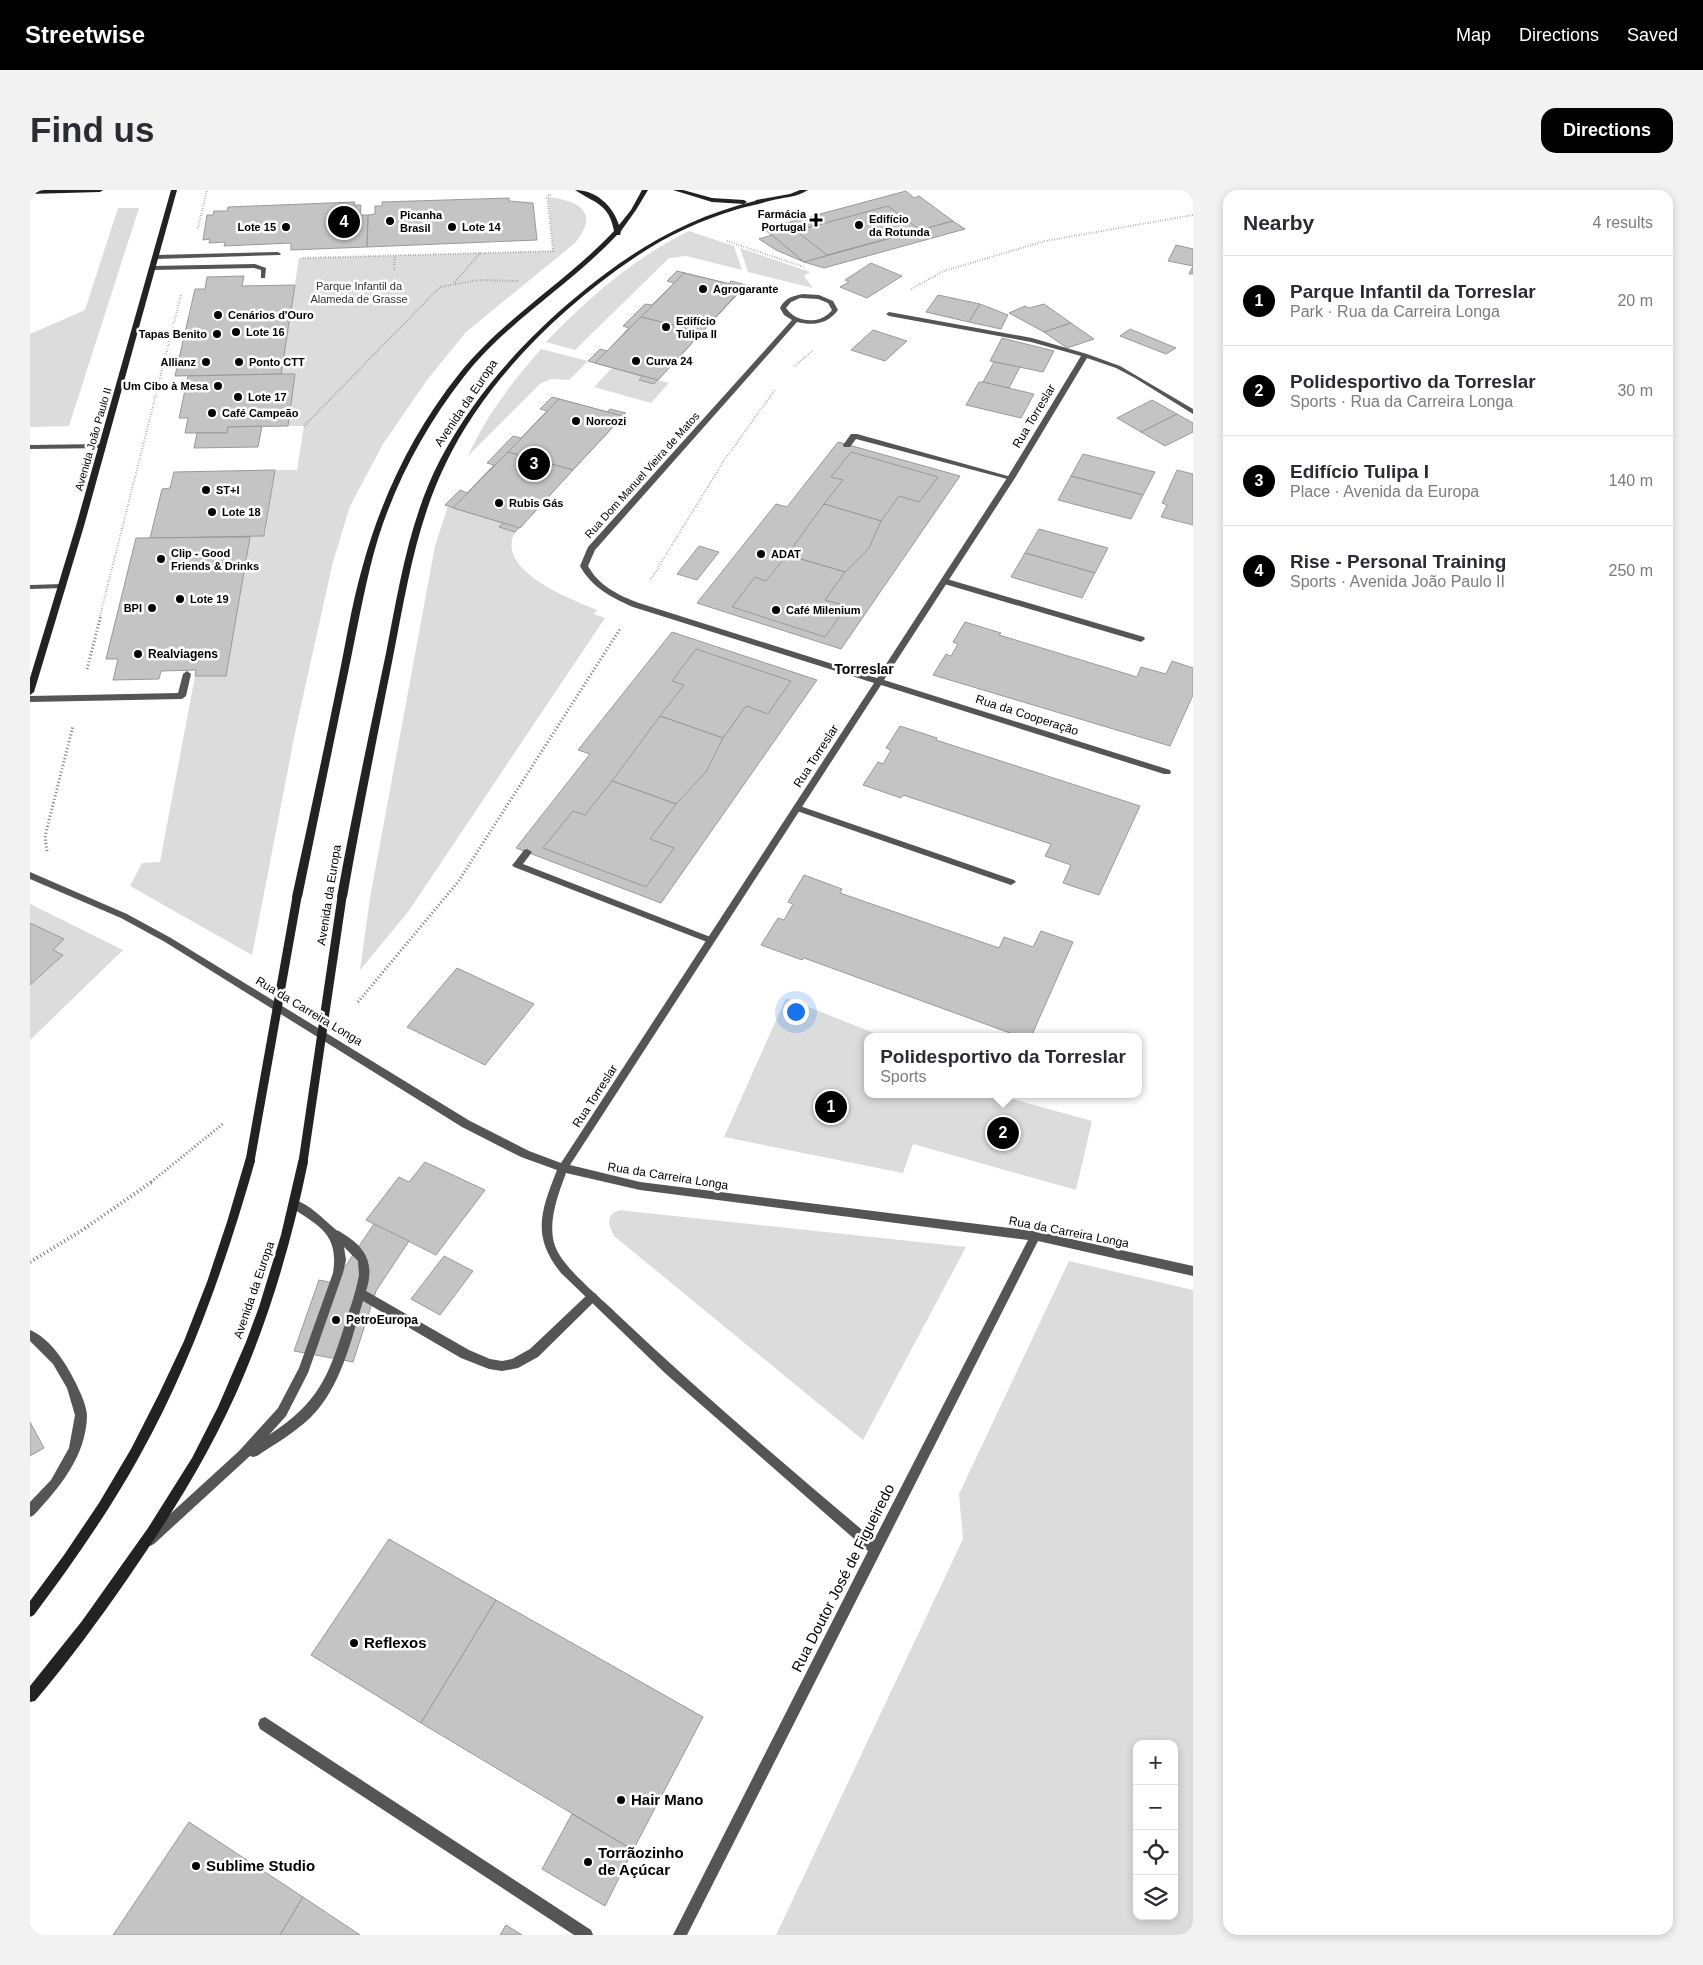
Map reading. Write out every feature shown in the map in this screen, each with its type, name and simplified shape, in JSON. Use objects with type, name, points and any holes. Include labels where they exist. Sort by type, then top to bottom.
[{"type":"main road","points":[[30,192],[100,190]]},
{"type":"main road","name":"Avenida João Paulo II","points":[[30,692],[103,446],[157,257],[174,190]]},
{"type":"main road","points":[[578,190],[602,202],[612,212],[616,220],[618,234]]},
{"type":"main road","name":"Avenida da Europa","points":[[30,1611],[57,1577],[117,1488],[163,1404],[203,1309],[219,1265],[250,1162],[296,897],[366,566],[376,530],[403,466],[435,412],[468,368],[492,341],[549,290],[618,234],[646,190]]},
{"type":"main road","points":[[676,190],[712,200],[738,202],[765,201],[791,196],[805,190]]},
{"type":"main road","name":"Avenida da Europa","points":[[30,1696],[54,1670],[142,1548],[206,1445],[258,1324],[276,1275],[295,1204],[303,1162],[342,897],[407,563],[430,489],[451,448],[488,392],[518,353],[555,317],[614,269],[646,246],[682,226],[734,208],[765,201]]},
{"type":"street","points":[[157,257],[278,254]]},
{"type":"street","points":[[153,268],[258,266],[264,269],[263,277]]},
{"type":"street","points":[[795,297],[819,297],[831,302],[834,306],[833,314],[822,320],[814,322],[796,319],[789,316],[783,308],[785,303],[795,297]]},
{"type":"street","points":[[889,314],[1039,341],[1085,355],[1118,367],[1137,377],[1193,412]]},
{"type":"street","name":"Rua Dom Manuel Vieira de Matos","points":[[796,319],[591,549],[584,566],[589,577],[600,587],[636,605],[880,682]]},
{"type":"street","name":"Rua Torreslar","points":[[876,1549],[640,1342],[592,1297],[555,1256],[548,1242],[548,1218],[553,1196],[563,1168],[1011,478],[1085,355]]},
{"type":"street","points":[[847,444],[854,436],[1011,478]]},
{"type":"street","points":[[30,447],[103,446]]},
{"type":"street","points":[[944,580],[1141,638]]},
{"type":"street","points":[[30,587],[62,586]]},
{"type":"street","points":[[30,698],[182,696],[187,674]]},
{"type":"street","name":"Rua da Cooperação","points":[[880,682],[1167,772]]},
{"type":"street","points":[[797,808],[1011,882]]},
{"type":"street","points":[[527,852],[517,865],[710,940]]},
{"type":"street","name":"Rua da Carreira Longa","points":[[30,876],[140,925],[326,1036],[466,1124],[525,1154],[563,1168],[640,1186],[1034,1236],[1193,1271]]},
{"type":"street","points":[[228,1470],[303,1417],[320,1398],[332,1376],[366,1275],[364,1261],[355,1248],[295,1204]]},
{"type":"street","points":[[142,1548],[258,1441],[282,1412],[304,1370],[338,1273],[341,1258],[340,1244],[326,1226]]},
{"type":"street","name":"Rua Doutor José de Figueiredo","points":[[680,1935],[1034,1236]]},
{"type":"street","points":[[360,1293],[465,1354],[489,1364],[502,1366],[514,1364],[534,1353],[592,1297]]},
{"type":"street","points":[[30,1335],[57,1360],[72,1386],[81,1415],[75,1449],[55,1484],[30,1511]]},
{"type":"street","points":[[265,1724],[586,1935]]},
{"type":"path","points":[[190,256],[208,190]]},
{"type":"path","points":[[299,258],[553,251],[548,195],[571,200],[586,194]]},
{"type":"path","points":[[909,290],[944,271],[1045,241],[1193,215]]},
{"type":"path","points":[[747,247],[805,267]]},
{"type":"path","points":[[455,282],[480,252]]},
{"type":"path","points":[[394,270],[395,255]]},
{"type":"path","points":[[48,853],[46,833],[188,267]]},
{"type":"path","points":[[304,426],[440,288],[455,282],[522,281]]},
{"type":"path","points":[[793,368],[817,346]]},
{"type":"path","points":[[326,1036],[369,990],[458,882],[636,605],[696,503],[744,431],[777,388]]},
{"type":"path","points":[[30,1262],[65,1242],[137,1194],[225,1123]]},
{"type":"green space","name":"Parque Infantil da Alameda de Grasse","points":[[548,197],[569,202],[583,210],[586,216],[586,223],[575,243],[466,332],[427,380],[383,444],[350,506],[333,562],[296,728],[252,955],[130,886],[142,863],[160,862],[195,676],[226,676],[250,537],[265,536],[275,470],[297,470],[304,426],[288,426],[295,374],[281,374],[299,258],[553,251]]},
{"type":"green space","points":[[118,208],[139,208],[69,426],[30,427],[30,334],[85,310]]},
{"type":"green space","points":[[689,231],[734,246],[742,270],[686,256],[669,258],[575,350],[546,342],[578,310],[631,266]]},
{"type":"green space","points":[[740,248],[810,272],[804,276],[813,288],[748,272]]},
{"type":"green space","points":[[541,349],[588,361],[569,380],[552,379],[541,383],[468,456],[500,400]]},
{"type":"green space","points":[[612,368],[642,376],[639,380],[654,384],[658,380],[669,383],[651,403],[594,387]]},
{"type":"green space","points":[[448,506],[503,523],[500,527],[515,532],[512,546],[516,559],[525,571],[555,591],[597,610],[594,614],[605,618],[408,912],[360,970],[370,898],[435,546]]},
{"type":"green space","points":[[30,904],[123,950],[30,1040]]},
{"type":"green space","points":[[786,998],[874,1033],[864,1033],[864,1098],[1009,1098],[1092,1121],[1076,1190],[913,1144],[903,1173],[724,1137]]},
{"type":"green space","points":[[621,1210],[966,1247],[863,1440],[614,1236],[609,1220],[612,1214]]},
{"type":"green space","points":[[1069,1261],[1193,1290],[1193,1935],[776,1935],[963,1539],[959,1494]]},
{"type":"building","name":"Edifício da Rotunda","points":[[906,191],[914,198],[919,196],[953,221],[804,262],[764,229]]},
{"type":"building","name":"Lote 14","points":[[509,198],[509,201],[533,203],[537,240],[367,247],[368,215],[375,214],[375,206],[382,206],[382,202]]},
{"type":"building","name":"Lote 15","points":[[355,202],[354,205],[361,205],[360,215],[368,215],[367,247],[291,250],[291,243],[224,246],[225,242],[209,243],[210,239],[203,240],[207,215],[213,215],[214,211],[227,211],[228,207]]},
{"type":"building","points":[[888,206],[920,230],[827,255],[796,231]]},
{"type":"building","points":[[953,221],[965,229],[824,268],[804,262]]},
{"type":"building","points":[[772,235],[804,262],[776,250],[759,239]]},
{"type":"building","points":[[1176,245],[1193,249],[1193,266],[1168,261]]},
{"type":"building","points":[[871,263],[902,276],[867,298],[840,287],[849,282],[845,280]]},
{"type":"building","points":[[1193,266],[1193,274],[1189,274]]},
{"type":"building","name":"Edifício Tulipa II","points":[[677,271],[729,284],[731,281],[746,285],[654,384],[639,380],[642,376],[588,361],[600,349],[607,351],[629,328],[623,326],[645,304],[652,305],[674,283],[667,281]]},
{"type":"building","points":[[684,273],[743,287],[702,332],[641,317]]},
{"type":"building","name":"Lote 16","points":[[244,276],[242,286],[295,285],[281,374],[175,376],[195,289],[205,289],[207,277]]},
{"type":"building","points":[[938,295],[980,304],[969,322],[926,312]]},
{"type":"building","points":[[980,304],[1008,315],[1001,329],[969,322]]},
{"type":"building","points":[[1044,304],[1071,323],[1044,332],[1009,313],[1025,306],[1029,308]]},
{"type":"building","points":[[641,317],[702,332],[658,380],[595,363]]},
{"type":"building","points":[[1071,323],[1094,339],[1067,348],[1044,332]]},
{"type":"building","points":[[1130,329],[1176,348],[1166,354],[1120,336]]},
{"type":"building","points":[[873,330],[907,341],[885,361],[851,350]]},
{"type":"building","points":[[1002,338],[1054,351],[1043,372],[990,361]]},
{"type":"building","points":[[994,362],[1020,367],[1009,388],[983,382]]},
{"type":"building","name":"Lote 17","points":[[295,374],[288,426],[228,427],[227,433],[185,433],[188,418],[179,418],[188,376]]},
{"type":"building","points":[[979,382],[1034,394],[1021,418],[966,405]]},
{"type":"building","points":[[552,397],[607,412],[610,409],[626,413],[515,532],[499,527],[503,523],[445,505],[460,490],[467,493],[494,465],[487,463],[513,436],[521,438],[547,411],[540,409]]},
{"type":"building","points":[[559,399],[623,416],[573,470],[508,452]]},
{"type":"building","points":[[1152,400],[1177,414],[1141,432],[1117,418]]},
{"type":"building","points":[[1177,414],[1193,423],[1193,432],[1165,446],[1141,432]]},
{"type":"building","points":[[262,426],[258,447],[194,448],[197,433],[227,433],[228,427]]},
{"type":"building","points":[[838,442],[960,476],[841,649],[697,603],[776,504],[787,507]]},
{"type":"building","points":[[508,452],[573,470],[520,528],[453,508]]},
{"type":"building","points":[[851,452],[938,477],[919,502],[899,496],[881,521],[824,504],[843,480],[831,477]]},
{"type":"building","points":[[1083,454],[1155,472],[1143,495],[1071,476]]},
{"type":"building","name":"Lote 18","points":[[275,470],[264,536],[150,538],[162,489],[170,488],[174,472]]},
{"type":"building","points":[[1177,470],[1193,474],[1193,525],[1161,517],[1167,505],[1162,503]]},
{"type":"building","points":[[1071,476],[1143,495],[1131,519],[1058,500]]},
{"type":"building","points":[[824,504],[881,521],[869,548],[845,572],[787,555]]},
{"type":"building","points":[[1039,529],[1108,548],[1095,573],[1025,553]]},
{"type":"building","name":"Lote 19","points":[[250,537],[226,676],[195,676],[196,670],[161,671],[159,679],[113,680],[118,659],[106,659],[136,538]]},
{"type":"building","points":[[699,546],[719,552],[697,580],[677,574]]},
{"type":"building","points":[[1025,553],[1095,573],[1082,598],[1011,577]]},
{"type":"building","points":[[787,555],[845,572],[825,600],[847,606],[825,637],[732,607],[755,577],[766,581]]},
{"type":"building","points":[[965,622],[1001,633],[999,635],[1137,677],[1141,667],[1166,674],[1172,661],[1193,668],[1193,695],[1170,746],[933,675],[946,654],[951,656],[958,644],[953,642]]},
{"type":"building","points":[[672,632],[817,680],[661,903],[516,848],[590,754],[578,750]]},
{"type":"building","points":[[696,649],[791,681],[768,714],[746,706],[723,738],[660,716],[684,685],[672,681]]},
{"type":"building","points":[[660,716],[723,738],[706,772],[676,804],[612,781]]},
{"type":"building","points":[[900,726],[937,738],[936,740],[1140,806],[1099,895],[1063,883],[1071,865],[1045,856],[1051,844],[903,795],[901,798],[863,785],[878,762],[883,764],[891,750],[886,748]]},
{"type":"building","points":[[612,781],[676,804],[650,839],[674,848],[646,887],[543,848],[573,811],[585,815]]},
{"type":"building","points":[[804,875],[842,889],[840,893],[999,948],[1004,937],[1033,947],[1041,931],[1073,942],[1033,1033],[1010,1033],[804,958],[802,960],[761,945],[778,918],[784,920],[793,904],[788,902]]},
{"type":"building","points":[[30,923],[64,939],[53,950],[63,955],[30,985]]},
{"type":"building","points":[[457,968],[534,1004],[485,1065],[407,1027]]},
{"type":"building","points":[[425,1162],[485,1190],[436,1255],[366,1220],[399,1177],[409,1182]]},
{"type":"building","points":[[374,1224],[409,1241],[376,1291],[353,1362],[294,1351],[319,1280],[334,1283]]},
{"type":"building","points":[[444,1256],[473,1271],[440,1315],[411,1299]]},
{"type":"building","points":[[30,1422],[44,1448],[30,1456]]},
{"type":"building","points":[[389,1539],[496,1600],[421,1723],[311,1655]]},
{"type":"building","points":[[496,1600],[703,1717],[633,1850],[421,1723]]},
{"type":"building","points":[[572,1814],[633,1850],[605,1906],[542,1869]]},
{"type":"building","points":[[189,1822],[303,1897],[280,1935],[113,1935]]},
{"type":"building","points":[[303,1897],[360,1935],[280,1935]]},
{"type":"building","points":[[506,1925],[522,1935],[500,1935]]},
{"type":"place","name":"Farmácia Portugal","points":[[816,220]]},
{"type":"place","name":"Picanha Brasil","points":[[390,221]]},
{"type":"place","name":"Rise - Personal Training","points":[[344,222]]},
{"type":"place","name":"Edifício da Rotunda","points":[[859,225]]},
{"type":"place","name":"Lote 15","points":[[286,227]]},
{"type":"place","name":"Lote 14","points":[[452,227]]},
{"type":"place","name":"Agrogarante","points":[[703,289]]},
{"type":"place","name":"Cenários d'Ouro","points":[[218,315]]},
{"type":"place","name":"Edifício Tulipa II","points":[[666,327]]},
{"type":"place","name":"Lote 16","points":[[236,332]]},
{"type":"place","name":"Tapas Benito","points":[[217,334]]},
{"type":"place","name":"Curva 24","points":[[636,361]]},
{"type":"place","name":"Allianz","points":[[206,362]]},
{"type":"place","name":"Ponto CTT","points":[[239,362]]},
{"type":"place","name":"Um Cibo à Mesa","points":[[218,386]]},
{"type":"place","name":"Lote 17","points":[[238,397]]},
{"type":"place","name":"Café Campeão","points":[[212,413]]},
{"type":"place","name":"Norcozi","points":[[576,421]]},
{"type":"place","name":"Edifício Tulipa I","points":[[534,464]]},
{"type":"place","name":"ST+I","points":[[206,490]]},
{"type":"place","name":"Rubis Gás","points":[[499,503]]},
{"type":"place","name":"Lote 18","points":[[212,512]]},
{"type":"place","name":"ADAT","points":[[761,554]]},
{"type":"place","name":"Clip - Good Friends & Drinks","points":[[161,559]]},
{"type":"place","name":"Lote 19","points":[[180,599]]},
{"type":"place","name":"BPI","points":[[152,608]]},
{"type":"place","name":"Café Milenium","points":[[776,610]]},
{"type":"place","name":"Realviagens","points":[[138,654]]},
{"type":"place","name":"Parque Infantil da Torreslar","points":[[831,1107]]},
{"type":"place","name":"Polidesportivo da Torreslar","points":[[1003,1133]]},
{"type":"place","name":"PetroEuropa","points":[[336,1320]]},
{"type":"place","name":"Reflexos","points":[[354,1643]]},
{"type":"place","name":"Hair Mano","points":[[621,1800]]},
{"type":"place","name":"Torrãozinho de Açúcar","points":[[588,1862]]},
{"type":"place","name":"Sublime Studio","points":[[196,1866]]},
{"type":"district","name":"Torreslar","points":[[864,669]]}]
